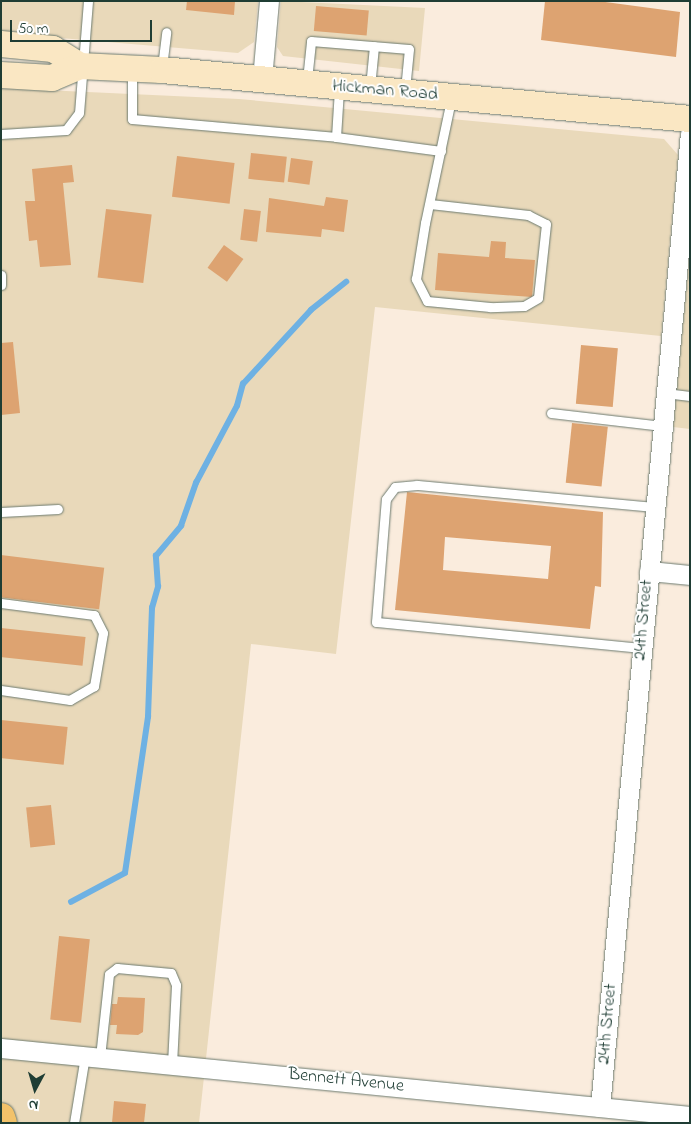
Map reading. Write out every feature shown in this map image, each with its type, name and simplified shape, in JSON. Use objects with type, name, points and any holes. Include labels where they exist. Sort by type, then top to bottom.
[{"type":"main road","name":"Hickman Road","points":[[1,44],[53,49],[81,66]]},
{"type":"main road","name":"Hickman Road","points":[[1,75],[52,78],[81,66],[132,68],[690,119]]},
{"type":"main road","points":[[1,1117],[3,1123]]},
{"type":"street","points":[[262,79],[269,1]]},
{"type":"street","name":"24th Street","points":[[600,1107],[690,134]]},
{"type":"street","points":[[649,571],[690,575]]},
{"type":"street","name":"Bennett Avenue","points":[[1,1048],[690,1116]]},
{"type":"lane","points":[[1,134],[66,130],[79,113],[81,66],[88,1]]},
{"type":"lane","points":[[162,70],[166,32]]},
{"type":"lane","points":[[306,83],[311,40],[408,49],[405,93]]},
{"type":"lane","points":[[370,89],[374,46]]},
{"type":"lane","points":[[132,68],[132,120],[336,137],[441,151]]},
{"type":"lane","points":[[336,137],[339,86]]},
{"type":"lane","points":[[430,204],[528,215],[546,224],[538,298],[524,306],[490,307],[427,300],[416,279],[430,204],[451,97]]},
{"type":"lane","points":[[1,275],[1,285]]},
{"type":"lane","points":[[665,393],[690,396]]},
{"type":"lane","points":[[550,413],[662,426]]},
{"type":"lane","points":[[642,648],[376,622],[386,508],[395,487],[417,485],[655,507]]},
{"type":"lane","points":[[1,512],[58,509]]},
{"type":"lane","points":[[1,604],[94,615],[103,632],[94,686],[70,700],[1,690]]},
{"type":"lane","points":[[74,1123],[93,1057],[109,974],[117,968],[171,974],[176,985],[172,1064]]},
{"type":"shaded area","points":[[1,1],[258,1],[254,42],[238,53],[1,33]]},
{"type":"shaded area","points":[[281,1],[425,8],[419,71],[283,56],[277,47]]},
{"type":"shaded area","points":[[1,88],[239,99],[664,139],[678,155],[661,336],[375,307],[336,654],[251,644],[199,1123],[1,1123]]},
{"type":"shaded area","points":[[690,252],[690,429],[673,427]]},
{"type":"building","points":[[187,1],[235,1],[234,15],[186,10]]},
{"type":"building","points":[[545,1],[598,1],[680,12],[676,57],[541,40]]},
{"type":"building","points":[[316,6],[369,11],[367,36],[314,31]]},
{"type":"building","points":[[251,153],[287,157],[284,183],[248,179]]},
{"type":"building","points":[[177,156],[235,163],[230,204],[172,197]]},
{"type":"building","points":[[291,158],[313,161],[309,185],[288,182]]},
{"type":"building","points":[[72,165],[74,182],[63,183],[71,265],[40,267],[37,240],[29,241],[25,201],[35,201],[32,169]]},
{"type":"building","points":[[326,197],[348,200],[344,232],[322,229],[321,237],[266,232],[269,198],[324,206]]},
{"type":"building","points":[[106,209],[152,215],[143,283],[98,277]]},
{"type":"building","points":[[244,209],[261,211],[257,242],[240,240]]},
{"type":"building","points":[[491,241],[506,242],[505,258],[535,260],[532,297],[435,290],[438,253],[489,257]]},
{"type":"building","points":[[224,245],[243,259],[227,282],[208,268]]},
{"type":"building","points":[[13,342],[20,413],[1,415],[1,343]]},
{"type":"building","points":[[581,345],[618,348],[613,407],[576,404]]},
{"type":"building","points":[[572,423],[608,427],[602,486],[566,483]]},
{"type":"building","points":[[407,492],[603,512],[601,587],[595,586],[590,629],[395,610]],"holes":[[[445,537],[551,546],[548,579],[443,570]]]},
{"type":"building","points":[[1,555],[104,568],[99,609],[1,597]]},
{"type":"building","points":[[1,628],[86,637],[83,666],[1,657]]},
{"type":"building","points":[[1,720],[68,727],[64,765],[1,758]]},
{"type":"building","points":[[51,805],[55,845],[30,847],[26,808]]},
{"type":"building","points":[[59,936],[90,939],[81,1023],[50,1020]]},
{"type":"building","points":[[118,997],[145,998],[143,1032],[138,1035],[116,1034],[117,1025],[110,1025],[112,1004],[117,1004]]},
{"type":"building","points":[[114,1101],[146,1104],[144,1123],[112,1123]]},
{"type":"waterway","points":[[71,902],[125,873],[148,717],[152,608],[158,587],[156,556],[181,526],[196,483],[237,406],[243,384],[311,310],[346,282]]}]
